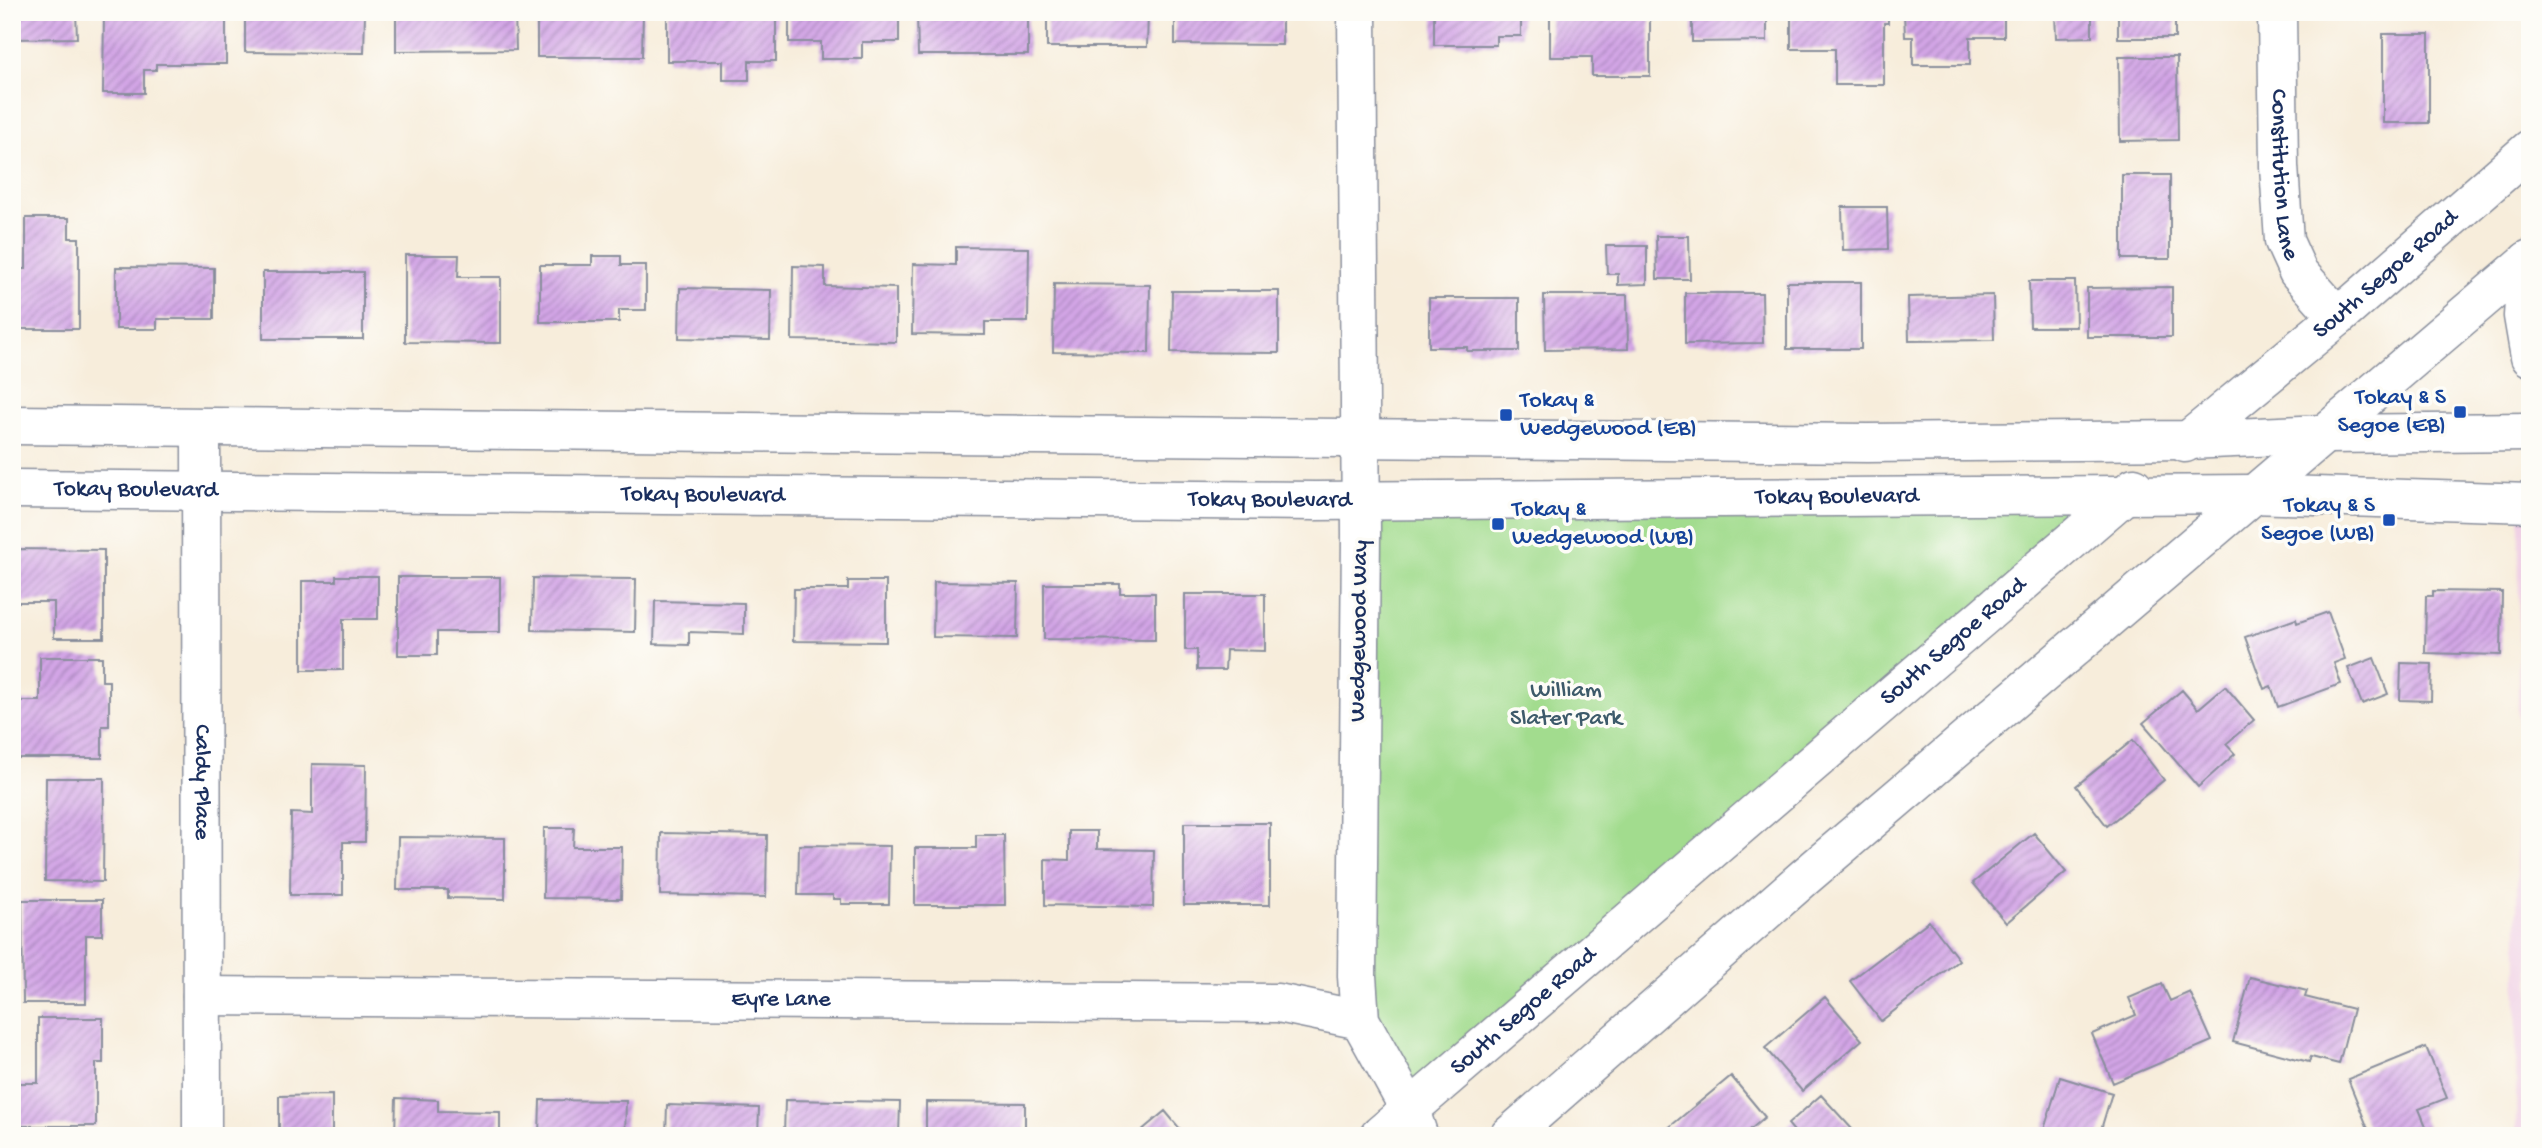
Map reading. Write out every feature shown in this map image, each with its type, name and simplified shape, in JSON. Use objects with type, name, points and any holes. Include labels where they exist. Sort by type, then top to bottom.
[{"type":"street","name":"Wedgewood Way","points":[[1357,12],[1361,501],[1357,949],[1360,1020],[1414,1123]]},
{"type":"street","name":"Constitution Lane","points":[[2277,12],[2279,166],[2284,242],[2298,272],[2338,317]]},
{"type":"street","name":"South Segoe Road","points":[[1378,1136],[1414,1123],[2126,494],[2338,317],[2530,149]]},
{"type":"street","points":[[2528,260],[2523,316],[2530,357]]},
{"type":"street","points":[[1509,1136],[1827,859],[2528,260]]},
{"type":"street","points":[[12,425],[1867,443],[2189,440],[2324,434],[2530,432]]},
{"type":"street","name":"Caldy Place","points":[[201,428],[202,1136]]},
{"type":"street","name":"Tokay Boulevard","points":[[12,489],[1361,501],[2252,494],[2530,503]]},
{"type":"street","name":"Eyre Lane","points":[[202,996],[1278,1003],[1360,1020]]},
{"type":"shaded area","points":[[2519,503],[2530,503],[2530,1136],[2516,1136]]},
{"type":"green space","name":"William Slater Park","points":[[2126,494],[1410,1110],[1357,976],[1361,501]]},
{"type":"building","points":[[12,12],[76,12],[77,38],[12,39]]},
{"type":"building","points":[[104,12],[226,12],[226,64],[156,64],[156,70],[144,70],[144,93],[103,93]]},
{"type":"building","points":[[245,12],[365,12],[364,53],[245,52]]},
{"type":"building","points":[[396,12],[515,12],[516,50],[396,51]]},
{"type":"building","points":[[537,12],[643,12],[642,57],[537,57]]},
{"type":"building","points":[[776,12],[776,61],[749,61],[749,80],[723,80],[723,61],[667,61],[667,13]]},
{"type":"building","points":[[789,12],[899,12],[899,42],[862,42],[862,59],[821,59],[821,42],[789,42]]},
{"type":"building","points":[[917,12],[1028,12],[1028,55],[918,55]]},
{"type":"building","points":[[1047,12],[1148,12],[1147,47],[1047,47]]},
{"type":"building","points":[[1175,12],[1282,12],[1282,45],[1175,44]]},
{"type":"building","points":[[1434,12],[1521,12],[1521,36],[1496,36],[1496,45],[1434,45]]},
{"type":"building","points":[[1550,12],[1650,12],[1650,76],[1592,76],[1592,57],[1550,57]]},
{"type":"building","points":[[1692,12],[1767,12],[1767,41],[1692,42]]},
{"type":"building","points":[[1791,12],[1888,12],[1888,23],[1884,23],[1884,85],[1835,85],[1835,49],[1791,49]]},
{"type":"building","points":[[1904,12],[2004,12],[2004,37],[1970,37],[1970,65],[1913,65],[1913,37],[1905,37]]},
{"type":"building","points":[[2055,12],[2092,12],[2092,37],[2056,38]]},
{"type":"building","points":[[2118,12],[2175,12],[2175,38],[2118,38]]},
{"type":"building","points":[[2391,12],[2431,12],[2431,15],[2391,15]]},
{"type":"building","points":[[2383,34],[2429,34],[2429,123],[2383,123]]},
{"type":"building","points":[[2119,57],[2177,57],[2178,140],[2120,141]]},
{"type":"building","points":[[2122,175],[2170,175],[2170,259],[2122,259]]},
{"type":"building","points":[[1842,207],[1887,207],[1888,249],[1843,250]]},
{"type":"building","points":[[26,218],[69,218],[69,238],[79,238],[79,329],[12,329],[12,269],[26,269]]},
{"type":"building","points":[[1656,236],[1689,236],[1690,279],[1657,279]]},
{"type":"building","points":[[1606,246],[1647,246],[1647,284],[1618,285],[1618,274],[1607,274]]},
{"type":"building","points":[[956,247],[1029,248],[1028,322],[985,322],[985,335],[912,334],[913,264],[956,265]]},
{"type":"building","points":[[405,255],[459,255],[458,277],[501,277],[501,343],[405,342]]},
{"type":"building","points":[[592,256],[621,256],[621,265],[646,265],[646,310],[619,310],[619,322],[540,322],[540,265],[592,265]]},
{"type":"building","points":[[793,266],[825,267],[825,286],[896,288],[896,342],[792,340]]},
{"type":"building","points":[[116,267],[214,268],[214,319],[157,319],[157,329],[116,329]]},
{"type":"building","points":[[263,272],[363,272],[363,339],[263,339]]},
{"type":"building","points":[[2029,281],[2075,281],[2076,327],[2030,327]]},
{"type":"building","points":[[1787,282],[1861,282],[1861,349],[1787,349]]},
{"type":"building","points":[[1054,284],[1150,285],[1149,353],[1053,352]]},
{"type":"building","points":[[2172,287],[2172,337],[2087,337],[2087,288]]},
{"type":"building","points":[[680,288],[771,290],[770,340],[679,338]]},
{"type":"building","points":[[1172,291],[1279,291],[1279,353],[1171,352]]},
{"type":"building","points":[[1685,293],[1762,293],[1763,343],[1685,344]]},
{"type":"building","points":[[1544,295],[1627,295],[1628,349],[1545,350]]},
{"type":"building","points":[[1993,295],[1994,340],[1909,341],[1908,297]]},
{"type":"building","points":[[1429,298],[1519,298],[1519,351],[1467,351],[1467,347],[1429,347]]},
{"type":"building","points":[[12,549],[104,550],[104,638],[54,638],[54,602],[12,602]]},
{"type":"building","points":[[336,576],[378,576],[378,619],[343,619],[343,670],[302,670],[302,581],[336,581]]},
{"type":"building","points":[[398,577],[500,577],[500,632],[437,632],[437,655],[398,655]]},
{"type":"building","points":[[533,578],[636,579],[635,632],[532,630]]},
{"type":"building","points":[[848,581],[886,581],[886,642],[793,641],[794,589],[848,589]]},
{"type":"building","points":[[934,582],[1018,583],[1017,638],[933,637]]},
{"type":"building","points":[[1044,584],[1120,584],[1120,593],[1155,593],[1155,640],[1044,639]]},
{"type":"building","points":[[2433,591],[2502,592],[2501,655],[2425,653],[2426,596],[2433,596]]},
{"type":"building","points":[[1185,594],[1265,594],[1265,651],[1226,650],[1225,670],[1197,670],[1197,650],[1185,650]]},
{"type":"building","points":[[655,601],[744,603],[744,634],[689,632],[689,645],[654,644]]},
{"type":"building","points":[[2328,612],[2345,659],[2334,663],[2341,684],[2278,707],[2271,686],[2264,689],[2245,637],[2296,619],[2297,623]]},
{"type":"building","points":[[40,657],[102,657],[102,681],[109,681],[109,726],[102,726],[102,758],[16,758],[16,701],[40,701]]},
{"type":"building","points":[[2374,658],[2388,694],[2362,704],[2348,668]]},
{"type":"building","points":[[2401,663],[2432,664],[2431,701],[2400,700]]},
{"type":"building","points":[[2225,686],[2254,720],[2226,744],[2235,754],[2198,787],[2143,723],[2182,690],[2198,709]]},
{"type":"building","points":[[2133,740],[2164,780],[2107,826],[2076,786]]},
{"type":"building","points":[[312,764],[366,765],[365,842],[343,842],[343,895],[290,895],[291,813],[312,814]]},
{"type":"building","points":[[46,778],[104,778],[103,882],[45,881]]},
{"type":"building","points":[[1184,823],[1270,823],[1270,905],[1184,905]]},
{"type":"building","points":[[544,828],[574,828],[573,847],[622,847],[621,899],[543,898]]},
{"type":"building","points":[[1069,831],[1097,831],[1097,849],[1154,850],[1153,907],[1045,905],[1045,859],[1069,860]]},
{"type":"building","points":[[661,833],[767,835],[766,897],[660,895]]},
{"type":"building","points":[[2034,833],[2066,872],[2006,923],[1973,883]]},
{"type":"building","points":[[976,835],[1004,835],[1005,905],[915,905],[915,848],[976,848]]},
{"type":"building","points":[[398,837],[505,838],[505,899],[448,898],[448,890],[397,890]]},
{"type":"building","points":[[799,845],[890,846],[889,904],[841,904],[841,899],[833,899],[833,895],[798,895]]},
{"type":"building","points":[[22,900],[102,900],[102,935],[86,935],[86,1003],[23,1003]]},
{"type":"building","points":[[1929,921],[1959,960],[1881,1021],[1850,981]]},
{"type":"building","points":[[2250,977],[2307,991],[2305,997],[2353,1009],[2339,1064],[2311,1057],[2309,1062],[2233,1042]]},
{"type":"building","points":[[2162,984],[2170,1001],[2190,992],[2212,1041],[2113,1083],[2092,1034],[2136,1015],[2129,998]]},
{"type":"building","points":[[1825,997],[1862,1040],[1802,1091],[1765,1048]]},
{"type":"building","points":[[38,1018],[103,1018],[103,1063],[96,1063],[96,1126],[12,1126],[12,1083],[38,1083]]},
{"type":"building","points":[[2426,1047],[2447,1098],[2419,1109],[2430,1136],[2371,1136],[2348,1079]]},
{"type":"building","points":[[1731,1076],[1765,1117],[1743,1136],[1673,1136],[1667,1129]]},
{"type":"building","points":[[2060,1077],[2112,1093],[2099,1136],[2042,1136]]},
{"type":"building","points":[[332,1095],[332,1136],[279,1136],[279,1096]]},
{"type":"building","points":[[1821,1095],[1852,1129],[1844,1136],[1798,1136],[1788,1124]]},
{"type":"building","points":[[396,1098],[438,1100],[438,1111],[500,1112],[500,1136],[395,1136]]},
{"type":"building","points":[[540,1100],[626,1101],[625,1136],[539,1136]]},
{"type":"building","points":[[785,1100],[900,1102],[899,1136],[784,1136]]},
{"type":"building","points":[[926,1102],[1025,1103],[1025,1136],[926,1136]]},
{"type":"building","points":[[667,1105],[759,1108],[758,1136],[666,1136]]},
{"type":"building","points":[[1165,1111],[1186,1136],[1135,1136]]},
{"type":"place","name":"Tokay & S Segoe (EB)","points":[[2460,412]]},
{"type":"place","name":"Tokay & Wedgewood (EB)","points":[[1506,415]]},
{"type":"place","name":"Tokay & S Segoe (WB)","points":[[2389,520]]},
{"type":"place","name":"Tokay & Wedgewood (WB)","points":[[1498,524]]}]
